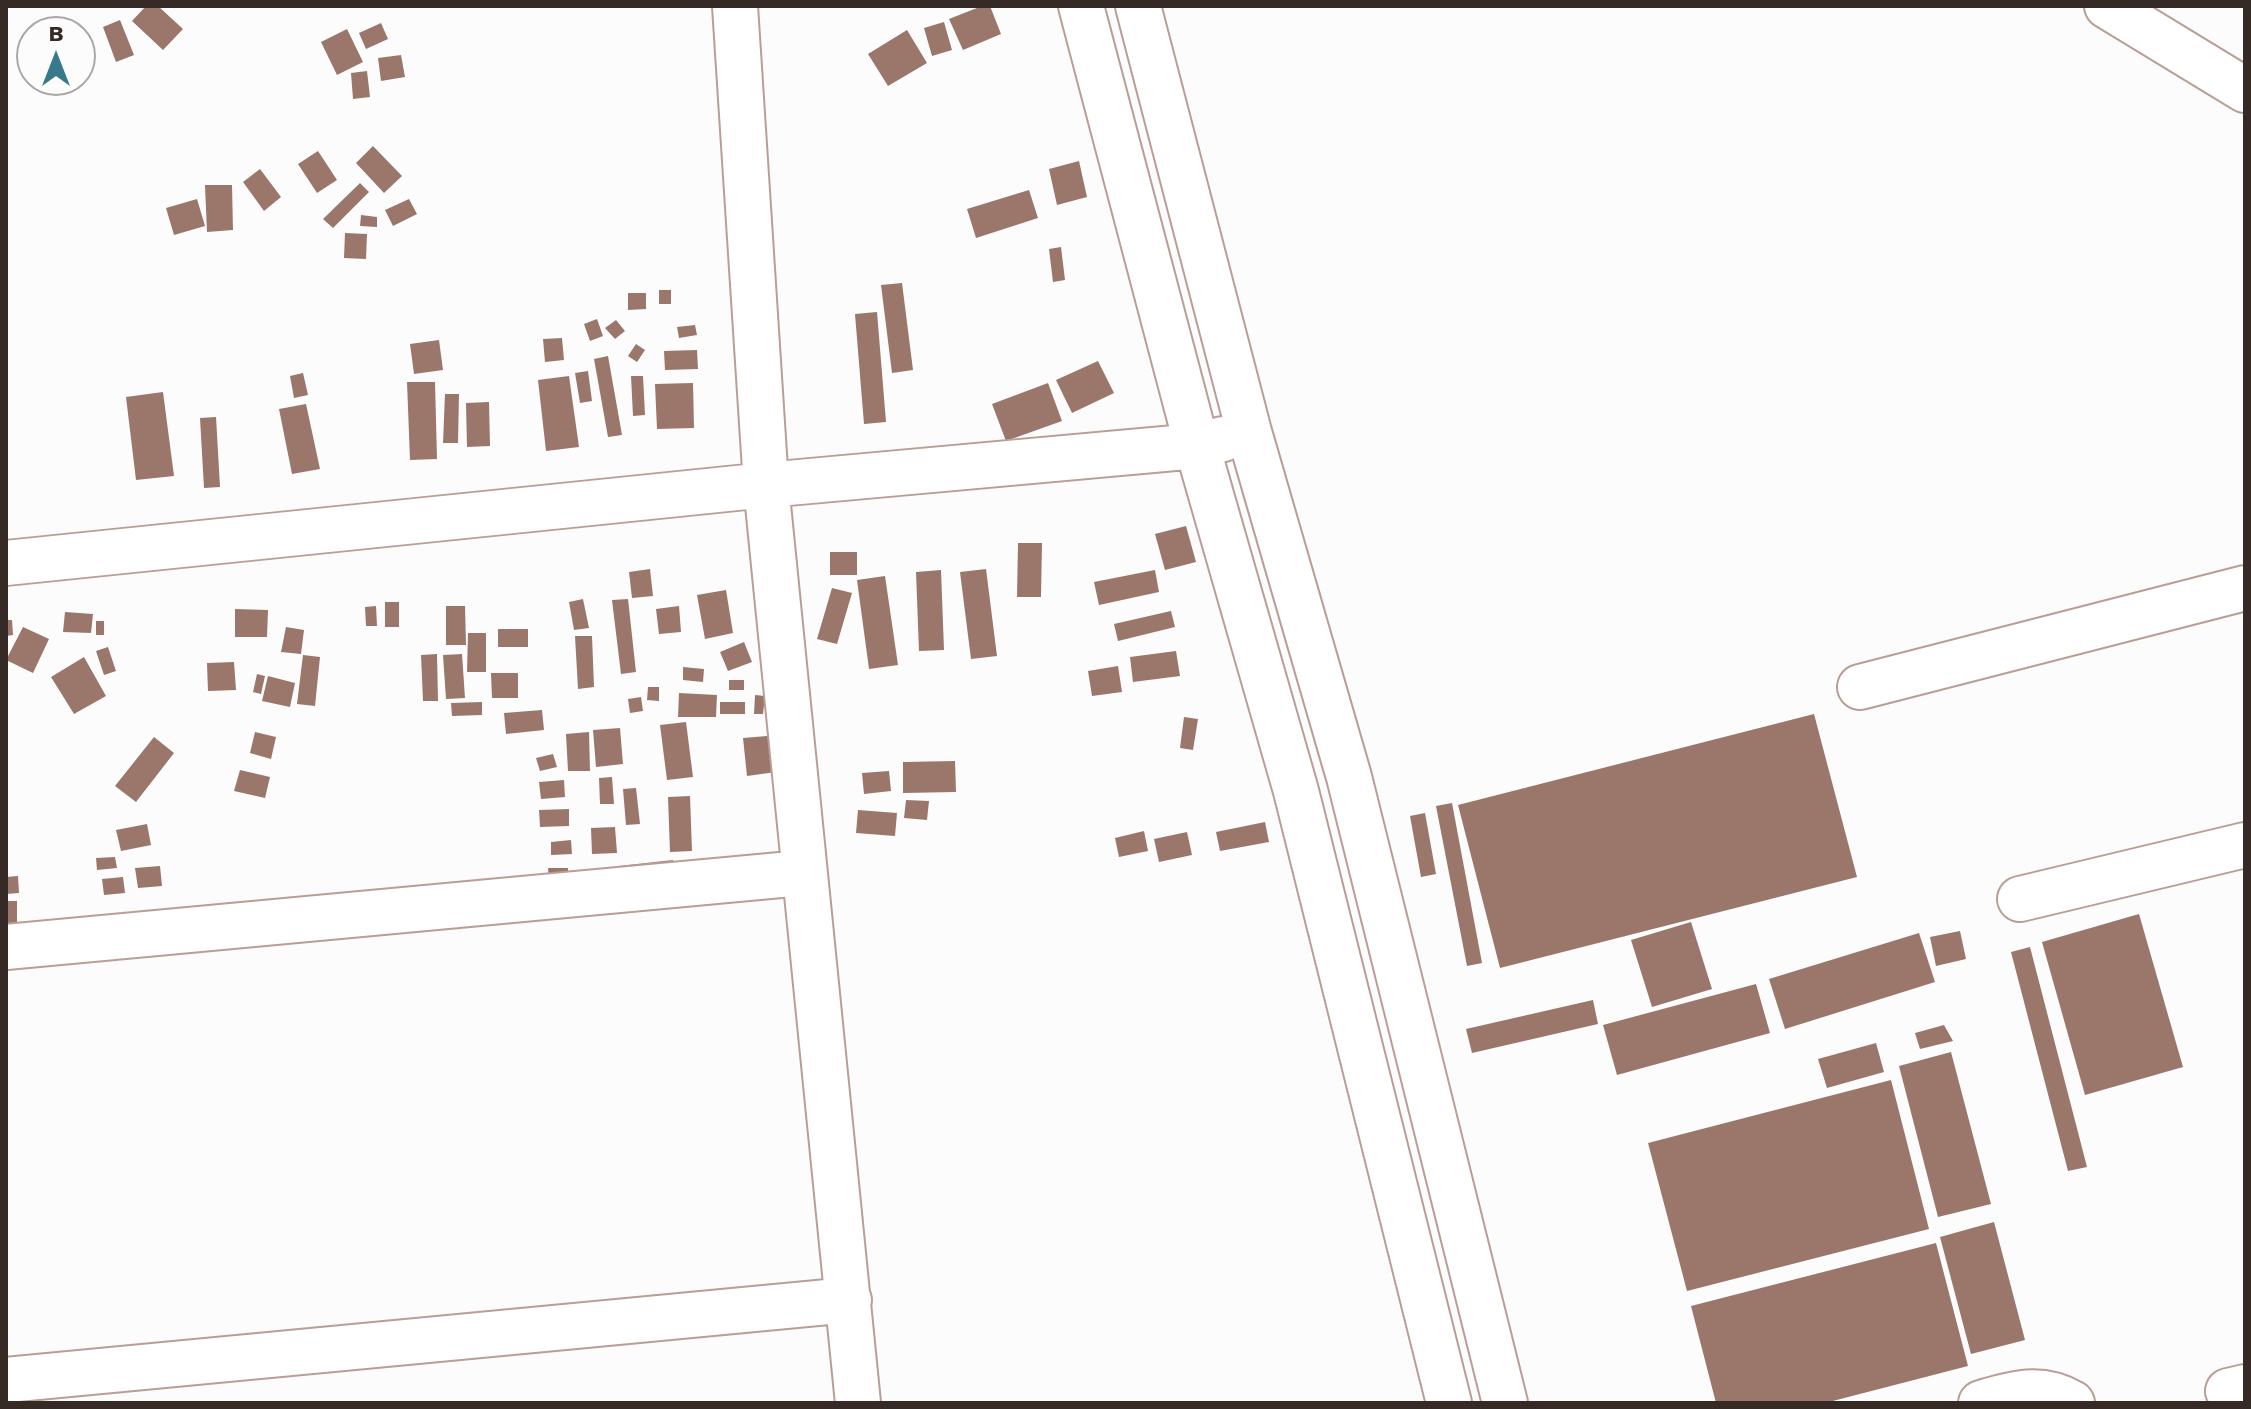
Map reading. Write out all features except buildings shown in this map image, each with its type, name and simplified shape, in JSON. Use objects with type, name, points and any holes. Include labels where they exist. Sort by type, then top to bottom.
[{"type":"street","points":[[735,6],[766,485],[802,873],[858,1403]]},
{"type":"street","points":[[1081,6],[1197,446],[1296,791],[1449,1403]]},
{"type":"street","points":[[1138,6],[1249,432],[1349,777],[1505,1403]]},
{"type":"street","points":[[2107,6],[2245,90]]},
{"type":"street","points":[[6,563],[766,485],[1197,446],[1249,432]]},
{"type":"street","points":[[1860,687],[2245,588]]},
{"type":"street","points":[[2020,899],[2245,845]]},
{"type":"street","points":[[6,947],[802,873]]},
{"type":"street","points":[[6,1380],[849,1300]]},
{"type":"street","points":[[1981,1403],[2015,1393],[2045,1391],[2072,1403]]}]
